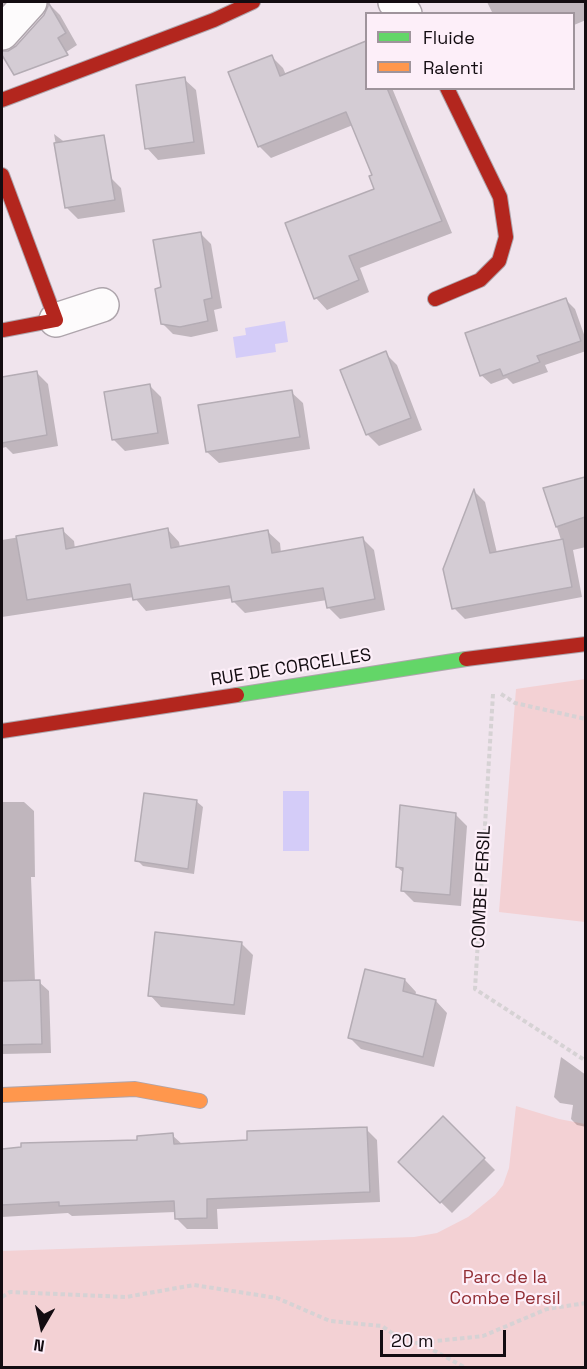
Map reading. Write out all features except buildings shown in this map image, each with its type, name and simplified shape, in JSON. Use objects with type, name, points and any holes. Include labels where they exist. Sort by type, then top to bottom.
[{"type":"street","points":[[2,33],[30,2]]},
{"type":"street","points":[[2,100],[214,20],[253,2]]},
{"type":"street","points":[[435,299],[480,280],[499,261],[506,237],[500,197],[448,90]]},
{"type":"street","points":[[2,175],[56,320]]},
{"type":"street","points":[[3,330],[56,320],[102,305]]},
{"type":"street","name":"RUE DE CORCELLES","points":[[2,731],[495,655],[585,644]]},
{"type":"street","points":[[2,1095],[135,1089],[200,1101]]},
{"type":"path","name":"COMBE PERSIL","points":[[585,719],[515,703],[494,688],[475,989],[585,1061]]},
{"type":"path","points":[[2,1297],[10,1292],[126,1297],[194,1285],[277,1298],[330,1322],[382,1326],[408,1344],[483,1336],[547,1309],[585,1303]]},
{"type":"path","points":[[419,1343],[466,1368]]},
{"type":"green space","points":[[585,679],[585,922],[499,912],[516,689]]},
{"type":"green space","name":"Parc de la Combe Persil","points":[[516,1106],[585,1124],[585,1367],[2,1367],[2,1251],[414,1237],[437,1233],[468,1217],[495,1195],[503,1185],[509,1168]]},
{"type":"shaded area","points":[[285,321],[288,342],[275,344],[276,352],[236,358],[233,337],[246,335],[245,328]]},
{"type":"shaded area","points":[[283,791],[309,791],[309,851],[283,851]]},
{"type":"traffic: fast","points":[[237,695],[466,659]]},
{"type":"traffic: slow","points":[[2,1095],[135,1089],[200,1101]]},
{"type":"traffic: jam","points":[[2,100],[214,20],[253,2]]},
{"type":"traffic: jam","points":[[435,299],[480,280],[499,261],[506,237],[500,197],[448,90]]},
{"type":"traffic: jam","points":[[2,175],[56,320],[4,330]]},
{"type":"traffic: jam","points":[[466,659],[586,644]]},
{"type":"traffic: jam","points":[[2,731],[237,695]]}]
